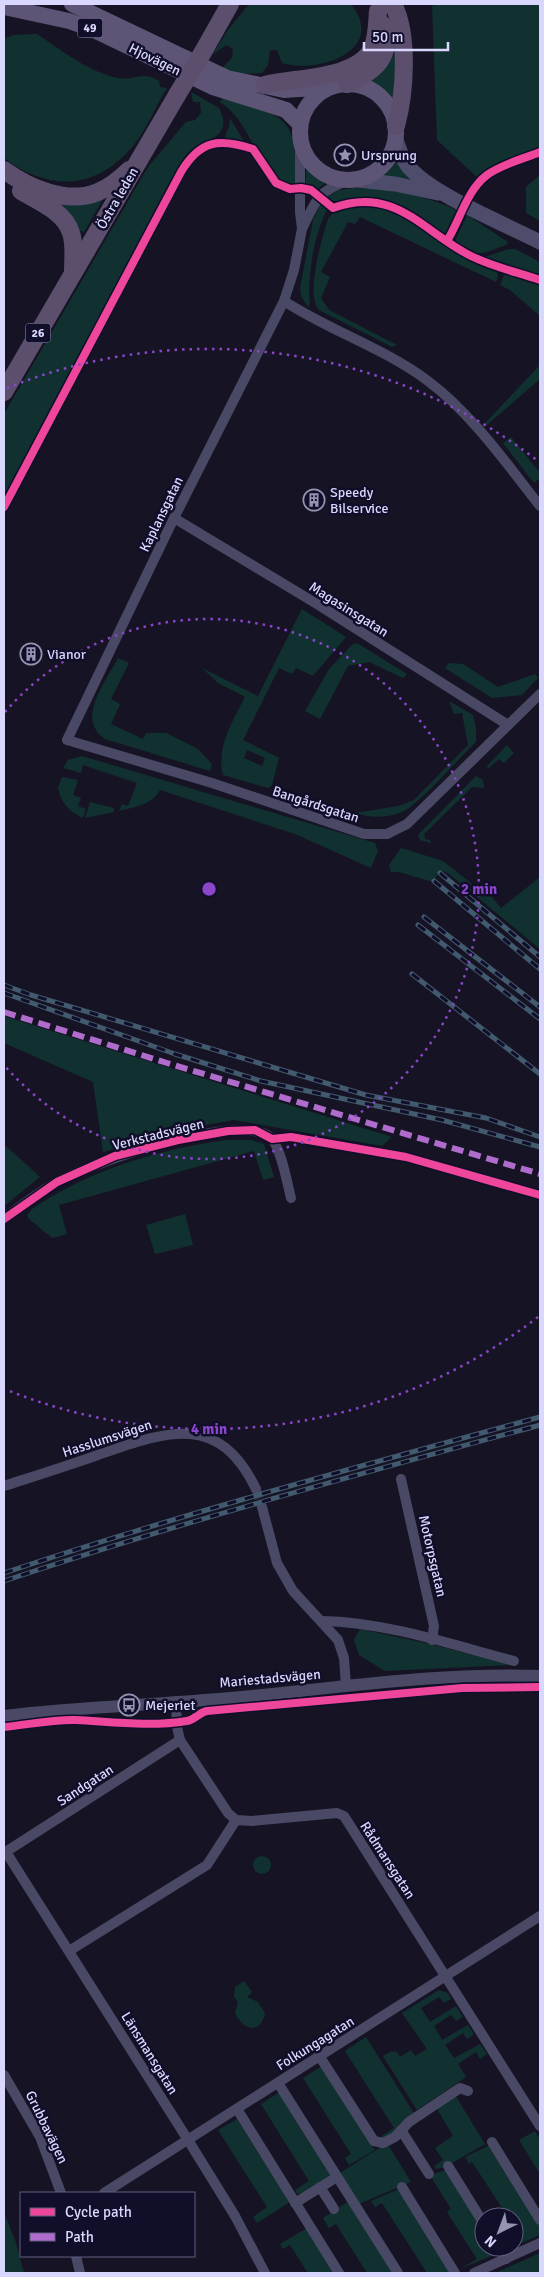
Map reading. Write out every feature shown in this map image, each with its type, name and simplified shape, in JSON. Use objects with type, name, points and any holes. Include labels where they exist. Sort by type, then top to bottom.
[{"type":"highway","name":"Östra leden","points":[[4,392],[230,6]]},
{"type":"highway","points":[[266,85],[283,80],[330,74],[352,68],[372,50],[382,6]]},
{"type":"highway","points":[[348,84],[365,76],[377,66],[385,53],[387,38],[382,6]]},
{"type":"highway","points":[[382,6],[400,22],[403,56],[400,113],[396,133]]},
{"type":"highway","points":[[4,170],[17,179],[43,190],[58,194],[84,196],[109,186],[138,163]]},
{"type":"highway","points":[[4,180],[42,203],[67,223],[72,234],[73,274]]},
{"type":"main road","name":"Hjovägen","points":[[72,4],[215,74],[240,82],[266,85],[284,90],[330,87]]},
{"type":"main road","name":"Hjovägen","points":[[4,5],[69,21],[92,29],[213,87],[286,110],[300,124]]},
{"type":"main road","points":[[445,195],[396,184],[326,176],[317,170],[306,157],[300,142],[302,115],[313,99],[330,87],[348,84],[367,88],[384,99],[394,116],[396,133],[407,164],[416,174],[445,195],[540,242]]},
{"type":"main road","points":[[353,180],[367,177],[383,166],[389,158],[396,133]]},
{"type":"street","name":"Kaplansgatan","points":[[300,142],[300,212],[302,229]]},
{"type":"street","name":"Kaplansgatan","points":[[67,740],[174,518],[284,301],[294,270],[302,229],[314,203],[324,191],[353,180]]},
{"type":"street","points":[[284,301],[405,366],[429,382],[463,413],[540,506]]},
{"type":"street","name":"Magasinsgatan","points":[[174,518],[317,604],[508,725]]},
{"type":"street","name":"Bangårdsgatan","points":[[67,740],[212,783],[364,834],[387,834],[407,824],[540,694]]},
{"type":"street","name":"Verkstadsvägen","points":[[4,1219],[57,1182],[115,1156],[178,1140],[228,1131],[255,1130],[272,1139],[278,1151],[291,1198]]},
{"type":"street","name":"Hasslumsvägen","points":[[4,1486],[159,1434],[190,1433],[216,1442],[236,1457],[248,1472],[256,1489]]},
{"type":"street","name":"Motorpsgatan","points":[[401,1479],[434,1626],[432,1640]]},
{"type":"street","points":[[262,1507],[277,1563],[293,1591],[338,1640],[344,1658],[346,1686]]},
{"type":"street","points":[[322,1621],[348,1622],[514,1660]]},
{"type":"street","name":"Mariestadsvägen","points":[[4,1716],[460,1676],[540,1676]]},
{"type":"street","points":[[69,1951],[207,1865],[236,1820],[228,1813],[180,1740],[177,1727],[176,1701]]},
{"type":"street","name":"Sandgatan","points":[[5,1852],[180,1740]]},
{"type":"street","name":"Rådmansgatan","points":[[236,1820],[342,1814],[540,2126]]},
{"type":"street","name":"Länsmansgatan","points":[[5,1852],[235,2216],[265,2273]]},
{"type":"street","name":"Folkungagatan","points":[[106,2192],[540,1916]]},
{"type":"street","points":[[320,2057],[374,2141],[383,2143],[409,2122],[460,2088],[468,2091]]},
{"type":"street","name":"Grubbavägen","points":[[4,2075],[40,2137],[61,2192]]},
{"type":"street","points":[[278,2083],[398,2273]]},
{"type":"street","points":[[237,2109],[339,2273]]},
{"type":"street","points":[[401,2130],[429,2174]]},
{"type":"street","points":[[492,2142],[540,2220]]},
{"type":"street","points":[[448,2166],[474,2208]]},
{"type":"street","points":[[295,2203],[337,2176]]},
{"type":"street","points":[[320,2187],[334,2209]]},
{"type":"street","points":[[402,2187],[455,2273]]},
{"type":"street","points":[[474,2273],[540,2243]]},
{"type":"street","points":[[76,2257],[80,2273]]},
{"type":"green space","points":[[249,4],[351,4],[360,20],[361,35],[355,46],[344,55],[329,62],[297,66],[282,63],[277,50],[270,50],[268,65],[262,73],[243,74],[221,69],[232,58],[233,49],[226,45],[212,55],[228,30]]},
{"type":"green space","points":[[439,4],[540,4],[540,148],[500,165],[479,179],[437,140],[432,6]]},
{"type":"green space","points":[[37,34],[75,60],[96,71],[124,79],[148,76],[159,81],[160,87],[167,88],[142,134],[132,147],[103,172],[87,179],[54,181],[21,169],[4,158],[4,39],[13,35]]},
{"type":"green space","points":[[393,40],[398,41],[395,104],[378,87],[368,82]]},
{"type":"green space","points":[[191,92],[219,108],[223,118],[223,126],[215,136],[188,153],[181,163],[4,500],[4,414],[148,167],[186,122],[195,120],[201,113],[200,102],[193,102]]},
{"type":"green space","points":[[223,98],[274,115],[284,122],[290,131],[294,144],[296,185],[284,184],[274,178],[261,159],[244,127],[229,109],[220,102]]},
{"type":"green space","points":[[230,118],[245,143],[224,139],[229,127]]},
{"type":"green space","points":[[396,159],[422,185],[381,177]]},
{"type":"green space","points":[[306,168],[325,183],[318,189],[306,184]]},
{"type":"green space","points":[[540,175],[540,221],[526,213],[526,187]]},
{"type":"green space","points":[[354,188],[381,189],[408,194],[434,201],[459,211],[451,229],[444,234],[392,204],[375,201],[345,203],[325,197],[339,190]]},
{"type":"green space","points":[[48,197],[102,197],[103,199],[84,232],[80,231],[76,223]]},
{"type":"green space","points":[[321,202],[327,210],[318,231],[312,256],[310,304],[308,307],[301,296],[300,288],[313,220]]},
{"type":"green space","points":[[371,206],[384,208],[408,217],[464,255],[496,268],[498,276],[496,282],[360,217],[355,224],[348,222],[321,272],[330,277],[321,298],[329,310],[397,345],[392,347],[319,310],[315,303],[314,280],[328,219],[342,208]]},
{"type":"green space","points":[[467,215],[508,242],[506,245],[491,251],[476,253],[456,244],[456,239]]},
{"type":"green space","points":[[509,249],[515,249],[540,262],[540,277],[486,260],[485,257]]},
{"type":"green space","points":[[505,272],[540,283],[540,316],[510,290],[500,285]]},
{"type":"green space","points":[[540,365],[540,379],[487,425],[485,423]]},
{"type":"green space","points":[[511,437],[540,473],[540,478],[534,483],[503,443]]},
{"type":"green space","points":[[302,609],[346,637],[313,676],[296,668],[292,674],[279,668],[243,740],[279,758],[272,785],[268,788],[223,775],[221,765],[224,744],[245,697],[218,683],[202,668],[258,696]],"holes":[[[247,750],[265,758],[262,766],[244,758]]]},
{"type":"green space","points":[[357,643],[407,674],[403,678],[369,662],[348,666],[320,719],[305,711],[329,669],[353,644]]},
{"type":"green space","points":[[118,658],[129,663],[111,699],[120,704],[111,724],[143,739],[146,733],[166,733],[198,749],[212,764],[210,771],[105,739],[96,731],[93,711],[96,700]]},
{"type":"green space","points":[[449,663],[463,664],[498,687],[535,674],[538,678],[522,695],[492,698],[445,668]]},
{"type":"green space","points":[[449,701],[473,715],[476,728],[476,742],[409,808],[390,816],[369,816],[356,813],[398,806],[414,800],[468,745],[462,713],[454,714]]},
{"type":"green space","points":[[507,745],[514,753],[504,763],[499,759],[488,769],[487,766]]},
{"type":"green space","points":[[82,756],[375,843],[378,851],[371,868],[295,834],[160,790],[157,795],[147,802],[119,811],[122,804],[128,806],[137,783],[83,765],[81,773],[63,768],[68,760]]},
{"type":"green space","points":[[476,776],[483,780],[484,788],[472,787],[424,834],[425,839],[430,840],[431,843],[420,840],[418,835]]},
{"type":"green space","points":[[62,777],[78,780],[73,795],[81,798],[78,806],[86,809],[83,818],[70,809],[61,798],[58,788]]},
{"type":"green space","points":[[90,802],[114,808],[114,812],[85,818]]},
{"type":"green space","points":[[401,848],[443,861],[487,896],[490,895],[501,908],[540,877],[540,949],[448,873],[440,870],[433,882],[399,872],[391,872],[389,865]]},
{"type":"green space","points":[[4,1016],[392,1137],[382,1146],[234,1120],[184,1129],[103,1152],[93,1082],[4,1043]]},
{"type":"green space","points":[[227,1140],[251,1140],[264,1144],[274,1177],[263,1180],[254,1151],[59,1205],[67,1234],[52,1238],[29,1219],[27,1215],[32,1209],[54,1195],[101,1172],[125,1163],[176,1149]]},
{"type":"green space","points":[[4,1147],[7,1147],[40,1177],[4,1206]]},
{"type":"green space","points":[[185,1214],[193,1245],[155,1254],[146,1225]]},
{"type":"green space","points":[[360,1629],[430,1644],[512,1665],[385,1671],[359,1655],[354,1640]]},
{"type":"green space","points":[[75,1715],[114,1718],[114,1722],[80,1718],[4,1724]]},
{"type":"green space","points":[[262,1856],[268,1859],[271,1865],[268,1871],[262,1874],[256,1871],[253,1865],[256,1859]]},
{"type":"green space","points":[[244,1981],[252,1992],[247,1997],[258,2002],[265,2013],[260,2025],[256,2027],[251,2028],[242,2023],[235,2013],[238,2002],[234,1997],[235,1987]]},
{"type":"green space","points":[[439,1990],[448,1993],[451,1999],[444,2003],[439,1997],[421,2008],[430,2022],[456,2006],[463,2017],[456,2021],[451,2015],[434,2026],[442,2040],[468,2025],[474,2034],[467,2039],[463,2033],[445,2045],[454,2058],[480,2044],[487,2054],[480,2059],[476,2052],[458,2064],[466,2077],[417,2110],[383,2056],[396,2051],[400,2057],[411,2050],[415,2056],[427,2049],[402,2013]]},
{"type":"green space","points":[[366,2037],[415,2115],[398,2126],[394,2135],[383,2140],[379,2138],[394,2128],[345,2051]]},
{"type":"green space","points":[[322,2066],[375,2150],[349,2165],[345,2158],[351,2154],[303,2078]]},
{"type":"green space","points":[[280,2092],[333,2175],[305,2192],[297,2194],[295,2190],[309,2181],[261,2104]]},
{"type":"green space","points":[[455,2095],[485,2144],[445,2167],[436,2169],[434,2166],[443,2160],[435,2148],[453,2136],[436,2107]]},
{"type":"green space","points":[[237,2119],[290,2202],[257,2223],[253,2217],[267,2207],[218,2130]]},
{"type":"green space","points":[[535,2131],[540,2140],[540,2174],[519,2140]]},
{"type":"green space","points":[[387,2143],[411,2182],[359,2204],[340,2173]]},
{"type":"green space","points":[[490,2145],[540,2226],[540,2235],[524,2242],[524,2207],[501,2207],[472,2162],[469,2164],[465,2157]]},
{"type":"green space","points":[[446,2170],[474,2213],[474,2254],[447,2212],[451,2209],[430,2175]]},
{"type":"green space","points":[[399,2189],[453,2273],[427,2273],[382,2203],[375,2207],[371,2201]]},
{"type":"green space","points":[[349,2201],[394,2273],[367,2273],[336,2224],[329,2228],[323,2218]]},
{"type":"green space","points":[[4,2213],[15,2240],[24,2273],[4,2273]]},
{"type":"green space","points":[[307,2228],[335,2273],[308,2273],[290,2245],[283,2249],[280,2244]]},
{"type":"green space","points":[[540,2253],[540,2273],[495,2273]]},
{"type":"green space","points":[[476,2257],[489,2257],[462,2268],[477,2259]]},
{"type":"tunnel","points":[[256,1489],[262,1507]]},
{"type":"railway","points":[[440,873],[540,957]]},
{"type":"railway","points":[[434,881],[540,969]]},
{"type":"railway","points":[[424,917],[540,1007]]},
{"type":"railway","points":[[418,925],[540,1019]]},
{"type":"railway","points":[[412,974],[540,1074]]},
{"type":"railway","points":[[4,985],[31,995],[366,1095],[486,1118],[540,1137]]},
{"type":"railway","points":[[4,993],[175,1054],[261,1081],[442,1120],[540,1147]]},
{"type":"railway","points":[[4,1573],[204,1511],[540,1417]]},
{"type":"railway","points":[[4,1581],[204,1519],[540,1425]]},
{"type":"marked path","points":[[4,1012],[167,1063],[540,1174]]},
{"type":"cycle path","points":[[4,507],[181,172],[195,153],[211,144],[230,143],[253,149],[276,183],[290,189],[301,188],[311,190],[333,208],[355,202],[374,202],[391,207],[407,214],[454,246],[479,260],[540,280]]},
{"type":"cycle path","points":[[447,241],[469,197],[480,181],[499,168],[540,152]]},
{"type":"cycle path","points":[[4,1219],[57,1182],[115,1156],[178,1140],[228,1131],[255,1130],[272,1139],[291,1137],[406,1157],[540,1195]]},
{"type":"cycle path","points":[[4,1727],[67,1720],[173,1723],[190,1720],[207,1711],[462,1688],[540,1687]]},
{"type":"place","name":"Ursprung","points":[[345,155]]},
{"type":"place","name":"Speedy Bilservice","points":[[314,500]]},
{"type":"place","name":"Vianor","points":[[31,654]]},
{"type":"place","name":"Mejeriet","points":[[129,1705]]}]
